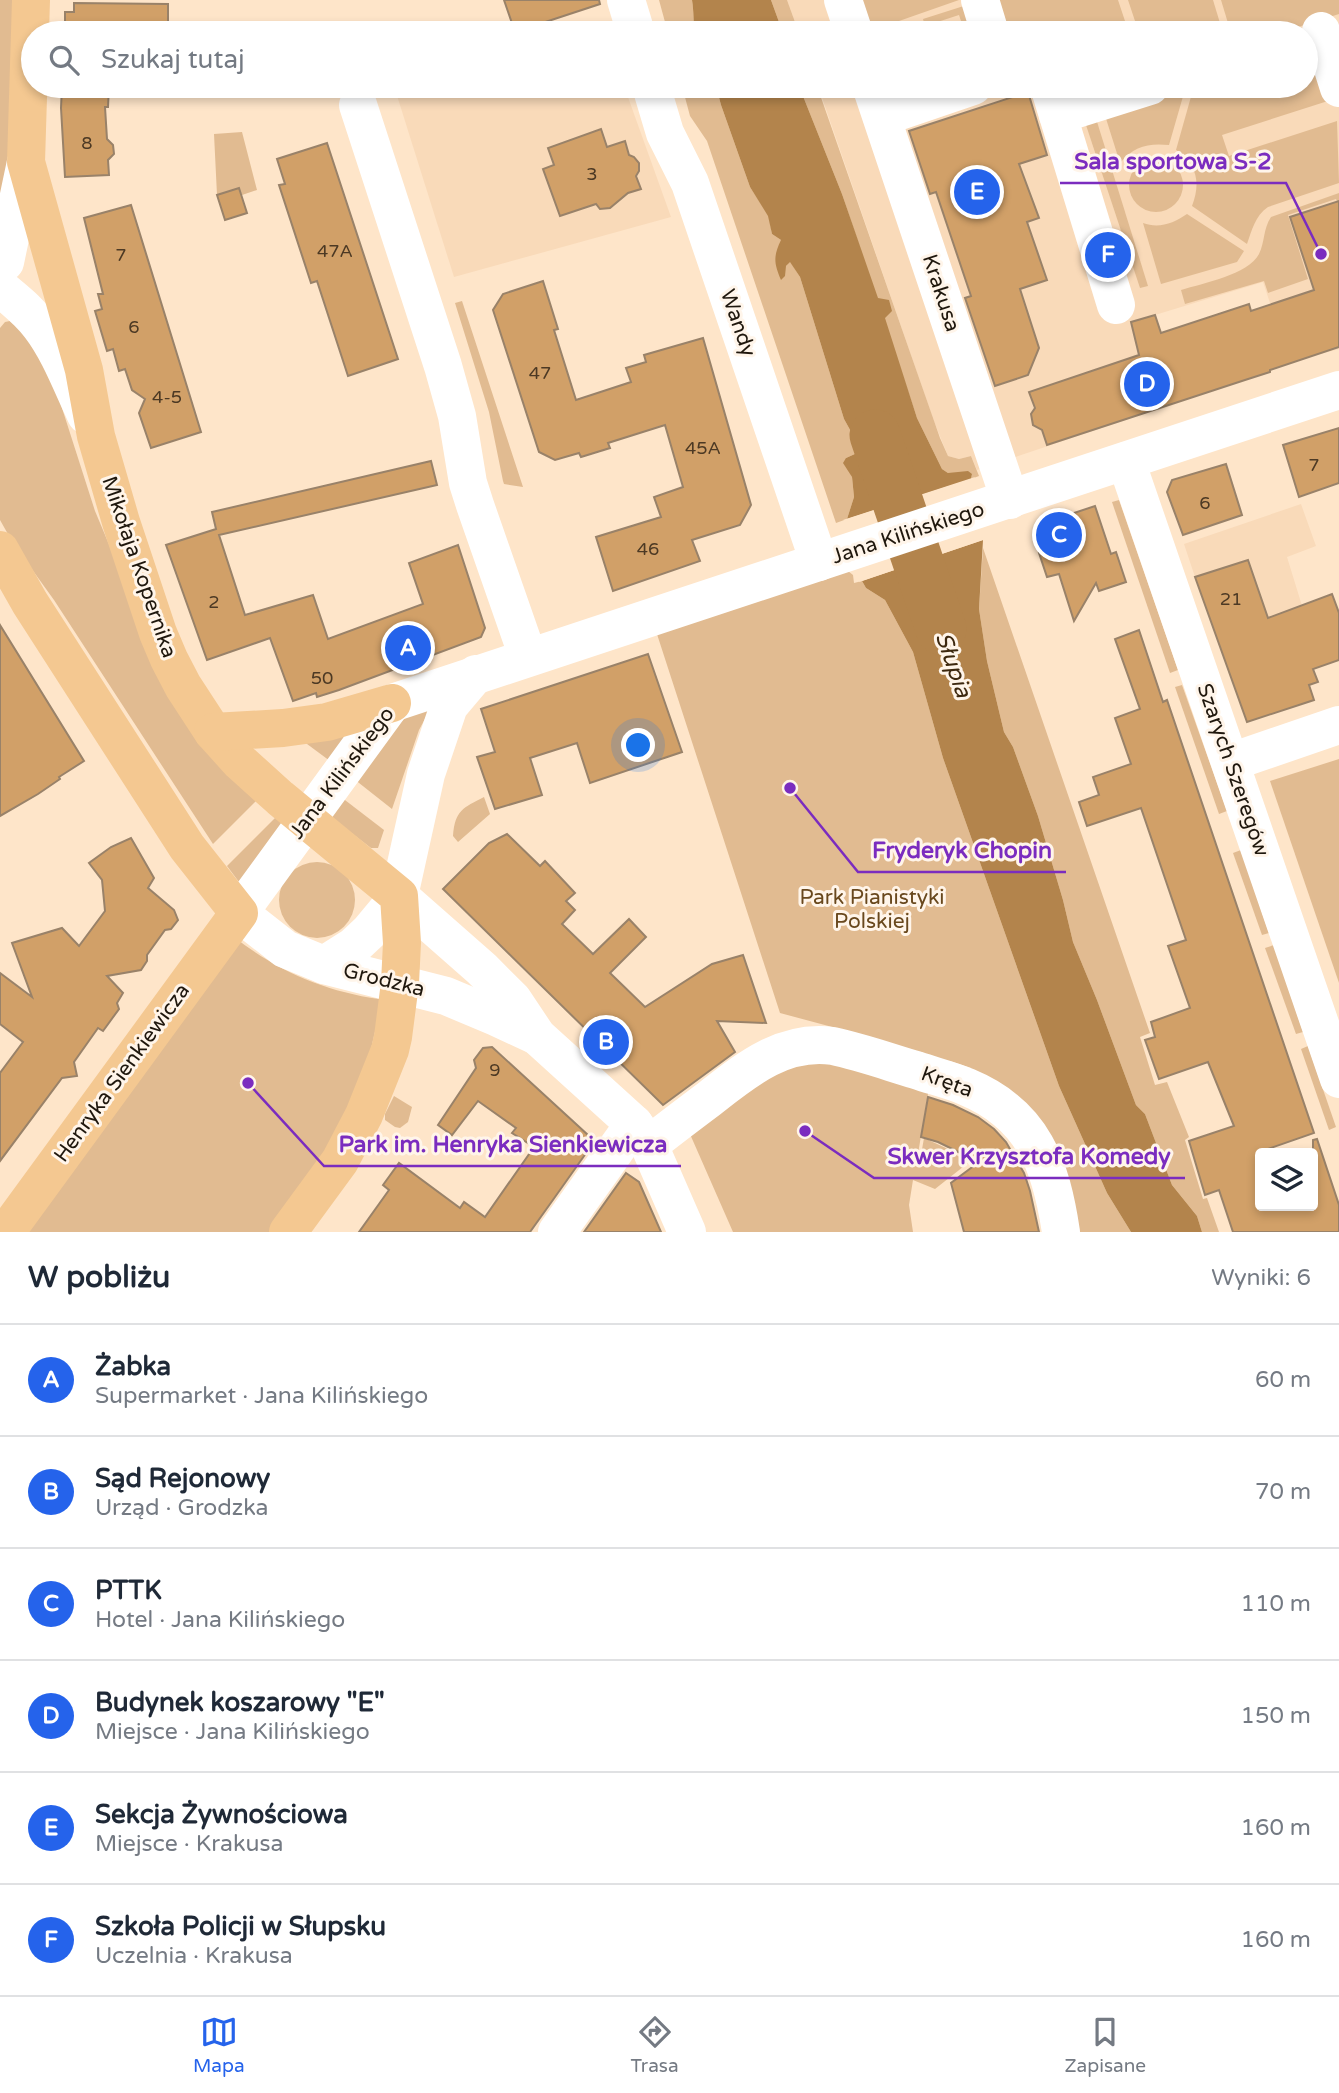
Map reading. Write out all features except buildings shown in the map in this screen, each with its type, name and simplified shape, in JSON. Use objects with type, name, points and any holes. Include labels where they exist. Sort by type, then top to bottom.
[{"type":"main road","name":"Mikołaja Kopernika","points":[[30,21],[31,0]]},
{"type":"main road","name":"Mikołaja Kopernika","points":[[28,98],[26,162],[84,370],[96,436],[121,522],[169,659],[213,732],[240,762],[399,896]]},
{"type":"main road","points":[[0,550],[15,599],[187,847],[239,913]]},
{"type":"main road","points":[[213,732],[283,728],[327,722],[393,703]]},
{"type":"main road","points":[[288,1232],[340,1161],[364,1115],[390,1050],[400,983],[402,943],[399,896]]},
{"type":"main road","name":"Henryka Sienkiewicza","points":[[6,1232],[239,913]]},
{"type":"street","points":[[626,0],[632,21]]},
{"type":"street","points":[[843,0],[850,21]]},
{"type":"street","points":[[980,0],[986,21]]},
{"type":"street","points":[[1322,31],[1339,88]]},
{"type":"street","name":"Wandy","points":[[655,98],[665,133],[690,183],[833,558]]},
{"type":"street","points":[[877,101],[896,98]]},
{"type":"street","points":[[1053,100],[1116,305]]},
{"type":"street","name":"Krakusa","points":[[877,101],[999,503]]},
{"type":"street","points":[[358,105],[443,366],[457,416],[468,483],[528,657]]},
{"type":"street","name":"Mikołaja Kopernika","points":[[26,162],[2,275],[24,308],[41,327],[96,436]]},
{"type":"street","name":"Jana Kilińskiego","points":[[239,913],[393,703],[1339,390]]},
{"type":"street","name":"Szarych Szeregów","points":[[1126,461],[1339,1079]]},
{"type":"street","points":[[324,965],[354,946],[399,896],[426,774],[449,706],[476,674]]},
{"type":"street","points":[[1231,762],[1339,725]]},
{"type":"street","name":"Grodzka","points":[[399,896],[482,969],[513,1000],[537,1036],[641,1134],[687,1232]]},
{"type":"street","name":"Grodzka","points":[[239,913],[285,949],[324,965],[400,983],[463,1003],[537,1036]]},
{"type":"street","name":"Kręta","points":[[557,1232],[641,1134],[754,1064],[798,1046],[820,1044],[834,1045],[967,1086],[984,1095],[1016,1120],[1040,1152],[1052,1184],[1061,1232]]},
{"type":"shaded area","points":[[787,0],[1339,0],[1339,349],[1309,357],[1302,337],[1283,342],[1263,282],[1155,315],[1182,401],[977,470],[971,456],[959,459],[948,456],[822,98],[1318,98],[1318,21],[795,21]]},
{"type":"shaded area","points":[[398,98],[628,98],[671,217],[454,277]]},
{"type":"shaded area","points":[[1301,504],[1316,546],[1287,557],[1307,622],[1273,634],[1248,560],[1195,577],[1184,544]]},
{"type":"green space","points":[[0,0],[16,0],[12,138],[0,210]]},
{"type":"green space","points":[[659,0],[692,0],[694,21],[665,21]]},
{"type":"green space","points":[[771,0],[787,0],[795,21],[779,21]]},
{"type":"green space","points":[[862,0],[959,0],[899,21],[870,21]]},
{"type":"green space","points":[[990,0],[1118,0],[1125,21],[1004,21]]},
{"type":"green space","points":[[1128,0],[1213,0],[1219,21],[1135,21]]},
{"type":"green space","points":[[1221,0],[1339,0],[1339,14],[1317,21],[1227,21]]},
{"type":"green space","points":[[970,4],[975,21],[961,21],[959,15],[940,21],[923,19]]},
{"type":"green space","points":[[1318,71],[1331,100],[1222,135],[1229,156],[1337,121],[1339,183],[1268,207],[1257,219],[1247,244],[1192,206],[1196,190],[1193,168],[1176,150],[1191,98],[1318,98]]},
{"type":"green space","points":[[685,98],[719,98],[750,187],[769,216],[772,234],[781,240],[786,266],[790,261],[800,277],[844,419],[854,437],[857,453],[846,458],[854,497],[847,519],[836,523],[707,141],[690,116]]},
{"type":"green space","points":[[804,98],[821,98],[948,456],[959,459],[971,456],[979,476],[971,479],[972,474],[948,473],[942,469],[917,418],[842,194]]},
{"type":"green space","points":[[1137,98],[1183,98],[1169,145],[1142,147],[1120,163],[1103,109]]},
{"type":"green space","points":[[1094,112],[1148,286],[1140,288],[1083,116]]},
{"type":"green space","points":[[242,132],[257,190],[242,195],[239,188],[217,195],[214,134]]},
{"type":"green space","points":[[1156,158],[1175,166],[1183,185],[1175,204],[1156,212],[1137,204],[1129,185],[1137,166]]},
{"type":"green space","points":[[1339,193],[1339,205],[1336,199],[1288,215],[1308,279],[1268,293],[1264,281],[1185,304],[1181,290],[1235,273],[1253,261],[1259,254],[1271,217]]},
{"type":"green space","points":[[1187,214],[1244,251],[1237,262],[1161,284],[1143,223],[1166,224]]},
{"type":"green space","points":[[462,301],[523,487],[504,484],[503,481],[489,412],[455,303]]},
{"type":"green space","points":[[10,321],[31,338],[53,380],[95,511],[121,573],[256,801],[213,844],[0,520],[0,328]]},
{"type":"green space","points":[[1119,500],[1178,670],[1170,673],[1112,502]]},
{"type":"green space","points":[[983,548],[1150,1033],[1140,1037],[1155,1085],[1167,1082],[1189,1137],[1185,1140],[1203,1199],[1207,1198],[1219,1232],[1202,1232],[1197,1216],[1172,1185],[1145,1114],[1136,1105],[1073,942],[1038,816],[1013,747],[1004,732],[987,661],[979,609]]},
{"type":"green space","name":"Park Pianistyki Polskiej","points":[[843,567],[853,575],[854,583],[862,581],[866,588],[885,600],[913,652],[943,758],[1059,1086],[1107,1193],[1131,1232],[1067,1232],[1064,1209],[967,1080],[971,1068],[950,1061],[932,1069],[918,1154],[921,1155],[924,1138],[948,1149],[968,1163],[935,1189],[913,1180],[909,1205],[913,1232],[733,1232],[686,1125],[748,1060],[862,1035],[780,1013],[655,628]]},
{"type":"green space","points":[[1182,685],[1227,811],[1219,814],[1175,687]]},
{"type":"green space","points":[[430,698],[427,715],[419,730],[392,809],[354,779],[397,725]]},
{"type":"green space","points":[[346,734],[330,761],[303,741]]},
{"type":"green space","points":[[1339,759],[1339,983],[1270,781]]},
{"type":"green space","points":[[341,797],[384,830],[378,848],[371,848],[328,815]]},
{"type":"green space","points":[[484,797],[490,814],[458,842],[453,836],[458,815],[465,807]]},
{"type":"green space","points":[[276,817],[282,823],[239,882],[227,866]]},
{"type":"green space","points":[[1241,850],[1269,933],[1262,935],[1233,853]]},
{"type":"green space","points":[[317,862],[332,865],[344,873],[352,885],[355,900],[352,915],[344,927],[332,935],[317,938],[302,935],[290,927],[282,915],[279,900],[282,885],[290,873],[302,865]]},
{"type":"green space","points":[[234,937],[267,960],[302,978],[339,991],[379,999],[381,1006],[364,1079],[318,1168],[271,1232],[26,1232]]},
{"type":"green space","points":[[1274,945],[1303,1032],[1296,1034],[1265,948]]},
{"type":"green space","points":[[1308,1046],[1336,1127],[1329,1130],[1301,1049]]},
{"type":"green space","points":[[394,1096],[412,1107],[408,1122],[400,1128],[385,1120],[385,1114]]},
{"type":"water","points":[[692,0],[771,0],[779,21],[694,21]]},
{"type":"water","points":[[719,98],[804,98],[842,194],[878,298],[889,300],[892,311],[885,318],[917,418],[942,469],[948,473],[968,471],[972,474],[971,479],[847,519],[854,497],[852,477],[843,463],[846,458],[857,453],[854,437],[844,419],[800,277],[790,262],[781,280],[776,256],[781,240],[772,234],[768,216],[750,187]]},
{"type":"water","points":[[983,540],[979,609],[987,661],[1004,732],[1013,747],[1038,816],[1073,942],[1136,1105],[1145,1114],[1172,1185],[1197,1216],[1202,1232],[1131,1232],[1107,1193],[1059,1086],[943,758],[913,652],[885,600],[866,588],[862,581]]},
{"type":"pier","points":[[975,477],[972,482],[848,522],[843,520]]},
{"type":"pier","points":[[981,537],[986,539],[859,582],[861,578]]},
{"type":"waterway","name":"Słupia","points":[[875,435],[941,629]]},
{"type":"place","name":"Sekcja Żywnościowa","points":[[977,192]]},
{"type":"place","name":"Sala sportowa S-2","points":[[1321,254]]},
{"type":"place","name":"Szkoła Policji w Słupsku","points":[[1108,255]]},
{"type":"place","name":"Budynek koszarowy \"E\"","points":[[1147,384]]},
{"type":"place","name":"PTTK","points":[[1059,535]]},
{"type":"place","name":"Żabka","points":[[408,648]]},
{"type":"place","name":"Fryderyk Chopin","points":[[790,788]]},
{"type":"place","name":"Sąd Rejonowy","points":[[606,1042]]},
{"type":"place","name":"Park im. Henryka Sienkiewicza","points":[[248,1083]]},
{"type":"place","name":"Skwer Krzysztofa Komedy","points":[[805,1131]]}]
